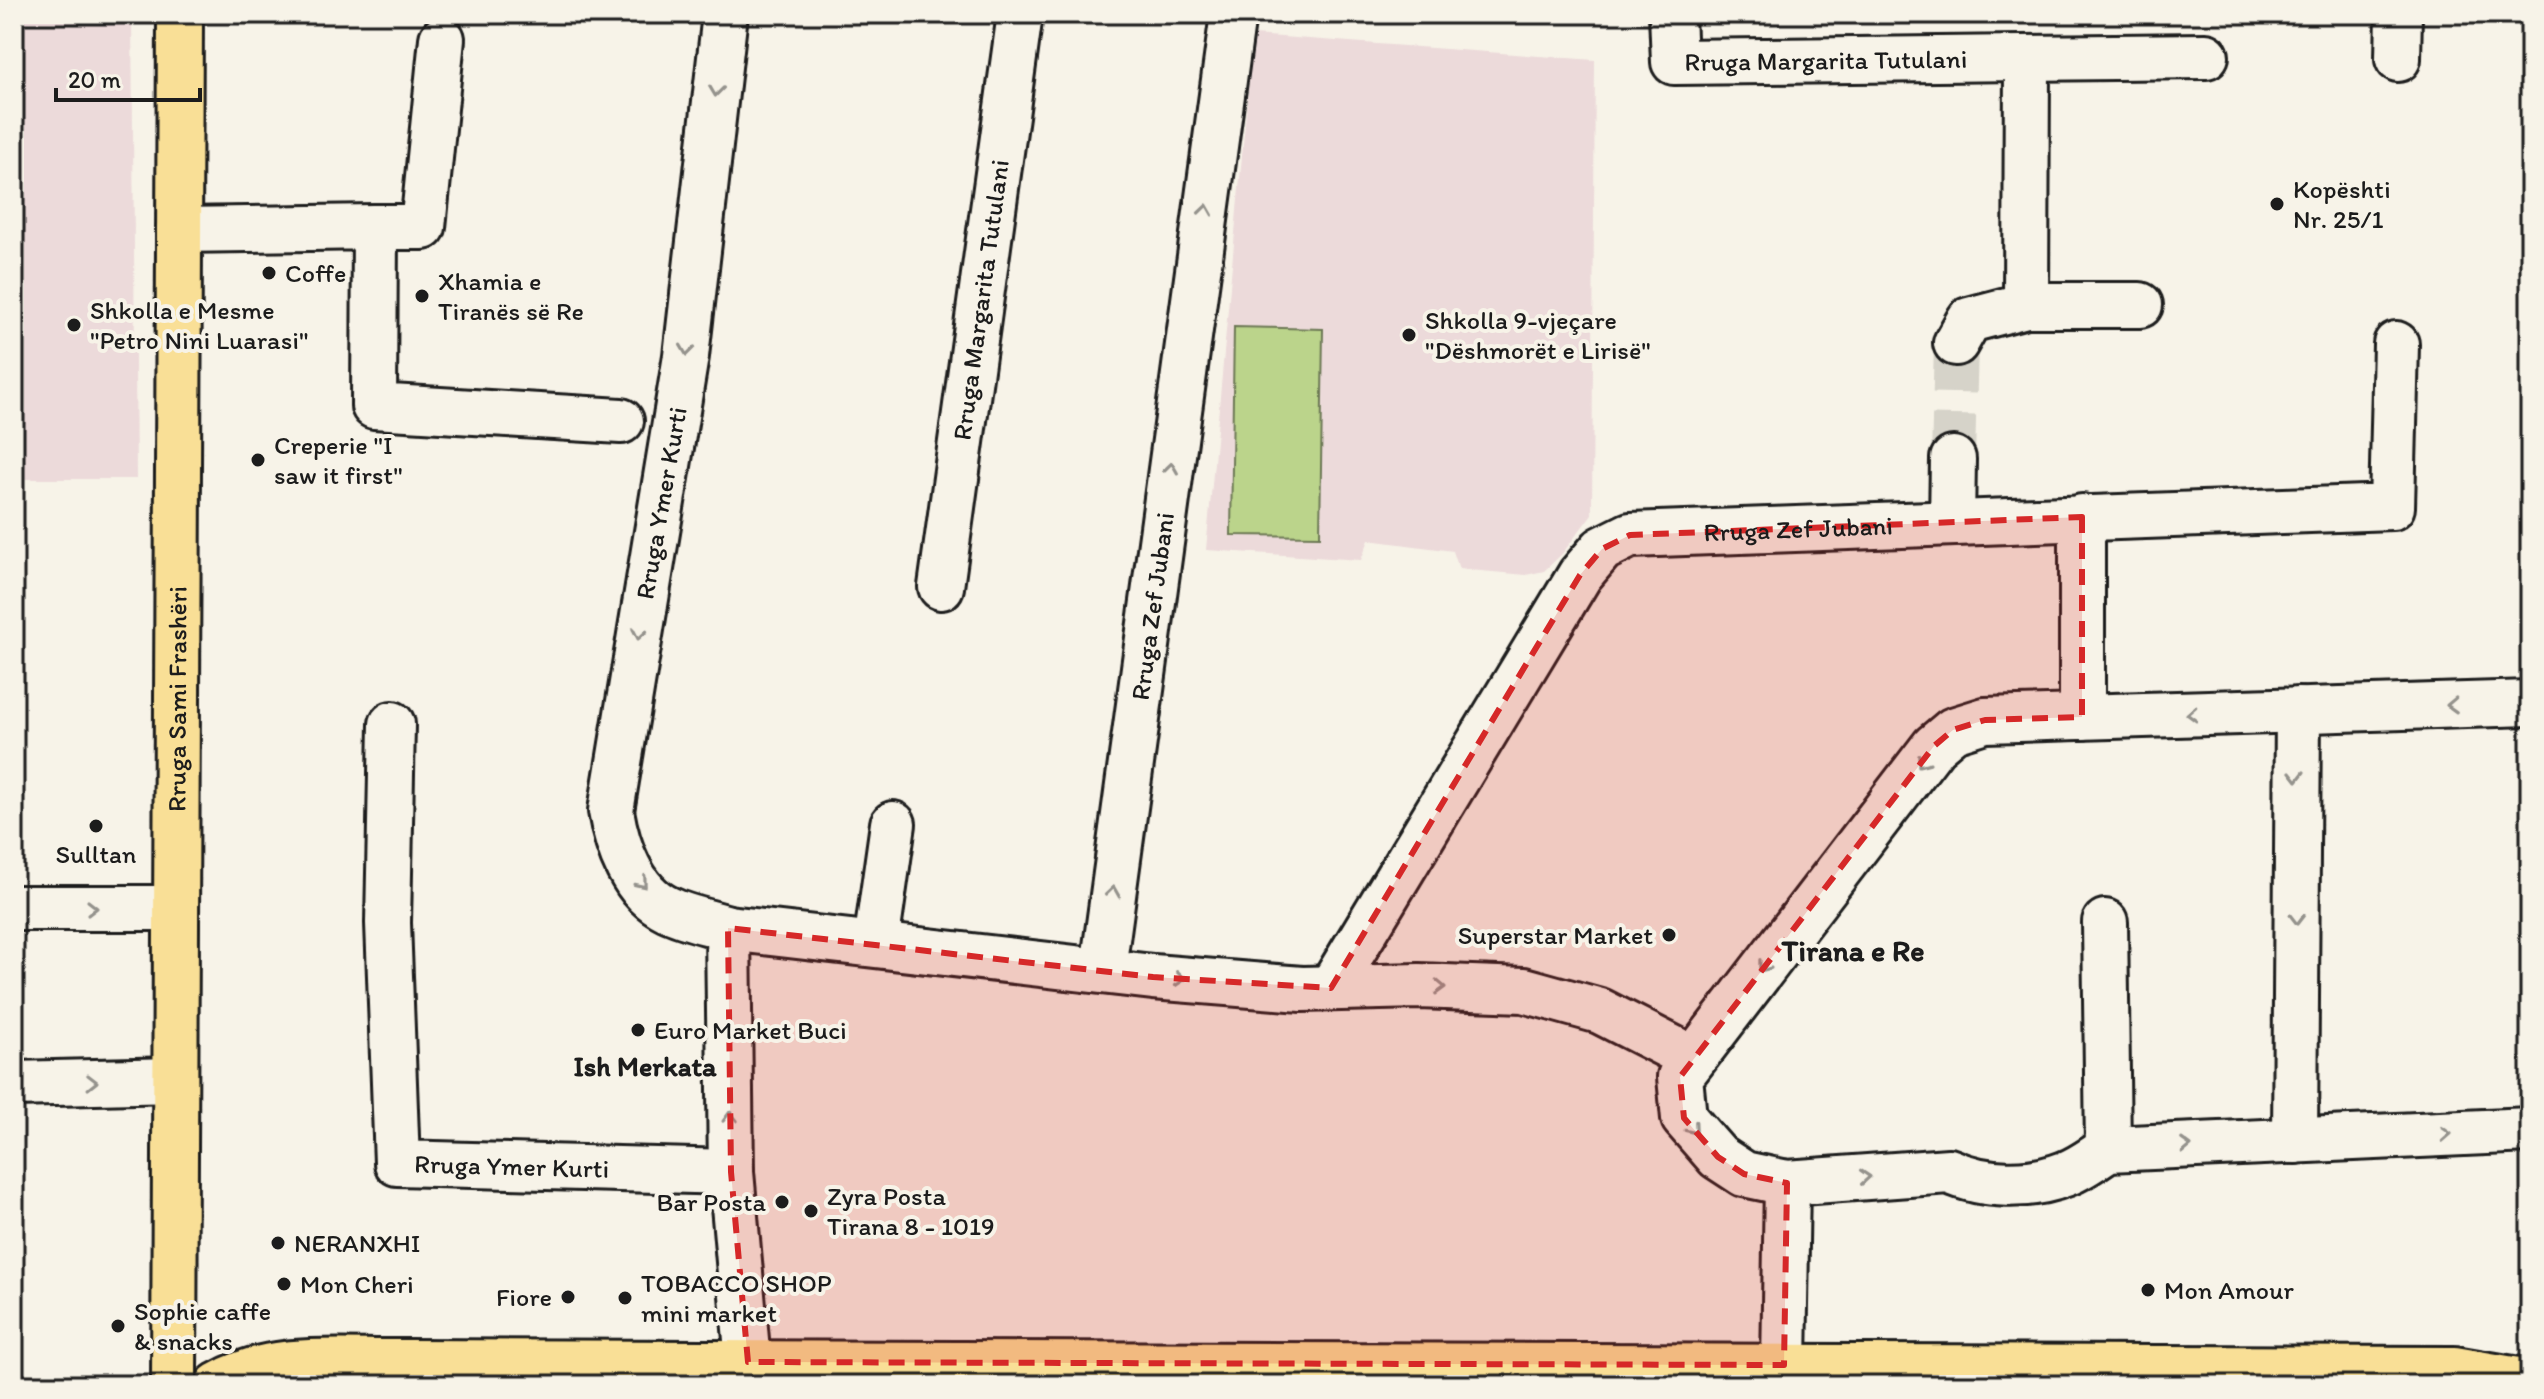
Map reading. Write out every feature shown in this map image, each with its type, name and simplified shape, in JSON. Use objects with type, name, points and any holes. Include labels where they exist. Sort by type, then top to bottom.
[{"type":"main road","name":"Rruga Sami Frashëri","points":[[176,1384],[180,14]]},
{"type":"main road","points":[[218,1385],[246,1369],[275,1364],[748,1362],[2454,1369],[2530,1382]]},
{"type":"street","name":"Rruga Ymer Kurti","points":[[725,14],[686,356],[611,811],[617,846],[640,884],[667,909],[728,928],[1103,969]]},
{"type":"street","name":"Rruga Margarita Tutulani","points":[[941,587],[1020,14]]},
{"type":"street","name":"Rruga Zef Jubani","points":[[1103,969],[1233,14]]},
{"type":"street","name":"Rruga Margarita Tutulani","points":[[1672,14],[1674,62],[2206,56]]},
{"type":"street","points":[[2398,59],[2399,14]]},
{"type":"street","points":[[179,230],[423,227],[442,39]]},
{"type":"street","points":[[2026,305],[2027,58]]},
{"type":"street","points":[[375,227],[374,406],[621,421]]},
{"type":"street","points":[[1956,343],[1969,320],[2026,305],[2140,305]]},
{"type":"street","name":"Rruga Zef Jubani","points":[[1331,988],[1580,575],[1602,549],[1630,535],[2392,507],[2396,344]]},
{"type":"street","points":[[1952,523],[1953,459]]},
{"type":"street","points":[[2082,517],[2082,717]]},
{"type":"street","points":[[2530,703],[1985,720],[1953,730],[1934,746],[1680,1077],[1684,1118],[1718,1157],[1744,1174],[1787,1183],[1949,1171],[1968,1180],[2001,1185],[2065,1175],[2108,1149],[2530,1130]]},
{"type":"street","points":[[2295,1141],[2298,710]]},
{"type":"street","name":"Rruga Ymer Kurti","points":[[392,724],[388,923],[397,1163],[731,1172]]},
{"type":"street","points":[[876,944],[893,824]]},
{"type":"street","points":[[14,908],[176,908]]},
{"type":"street","points":[[2105,922],[2108,1149]]},
{"type":"street","points":[[728,928],[731,1172],[748,1362]]},
{"type":"street","points":[[1103,969],[1153,977],[1331,988],[1524,990],[1600,1011],[1692,1058]]},
{"type":"street","points":[[14,1084],[175,1080]]},
{"type":"street","points":[[1784,1365],[1787,1183]]},
{"type":"highlighted area","points":[[2082,517],[2082,717],[1985,720],[1953,730],[1934,746],[1680,1077],[1684,1118],[1718,1157],[1744,1174],[1787,1183],[1784,1365],[748,1362],[731,1172],[728,928],[1153,977],[1331,988],[1580,575],[1602,549],[1630,535]]},
{"type":"shaded area","name":"Shkolla e Mesme \"Petro Nini Luarasi\"","points":[[14,14],[132,14],[136,479],[14,479]]},
{"type":"shaded area","name":"Shkolla 9-vjeçare \"Dëshmorët e Lirisë\"","points":[[1253,35],[1595,60],[1592,514],[1562,554],[1544,571],[1526,575],[1459,569],[1453,551],[1369,540],[1361,560],[1206,550]]},
{"type":"green space","points":[[1234,327],[1323,329],[1320,536],[1231,535]]},
{"type":"tunnel","points":[[1953,459],[1956,343]]},
{"type":"place","name":"Kopështi Nr. 25/1","points":[[2277,204]]},
{"type":"place","name":"Coffe","points":[[269,273]]},
{"type":"place","name":"Xhamia e Tiranës së Re","points":[[422,296]]},
{"type":"place","name":"Shkolla e Mesme \"Petro Nini Luarasi\"","points":[[74,325]]},
{"type":"place","name":"Shkolla 9-vjeçare \"Dëshmorët e Lirisë\"","points":[[1409,335]]},
{"type":"place","name":"Creperie \"I saw it first\"","points":[[258,460]]},
{"type":"place","name":"Sulltan","points":[[96,826]]},
{"type":"place","name":"Superstar Market","points":[[1669,935]]},
{"type":"place","name":"Euro Market Buci","points":[[638,1030]]},
{"type":"place","name":"Bar Posta","points":[[782,1202]]},
{"type":"place","name":"Zyra Posta Tirana 8 - 1019","points":[[811,1211]]},
{"type":"place","name":"NERANXHI","points":[[278,1243]]},
{"type":"place","name":"Mon Cheri","points":[[284,1284]]},
{"type":"place","name":"Mon Amour","points":[[2148,1290]]},
{"type":"place","name":"Fiore","points":[[568,1297]]},
{"type":"place","name":"TOBACCO SHOP mini market","points":[[625,1298]]},
{"type":"place","name":"Sophie caffe & snacks","points":[[118,1326]]},
{"type":"district","name":"Tirana e Re","points":[[1853,951]]},
{"type":"district","name":"Ish Merkata","points":[[645,1066]]}]
